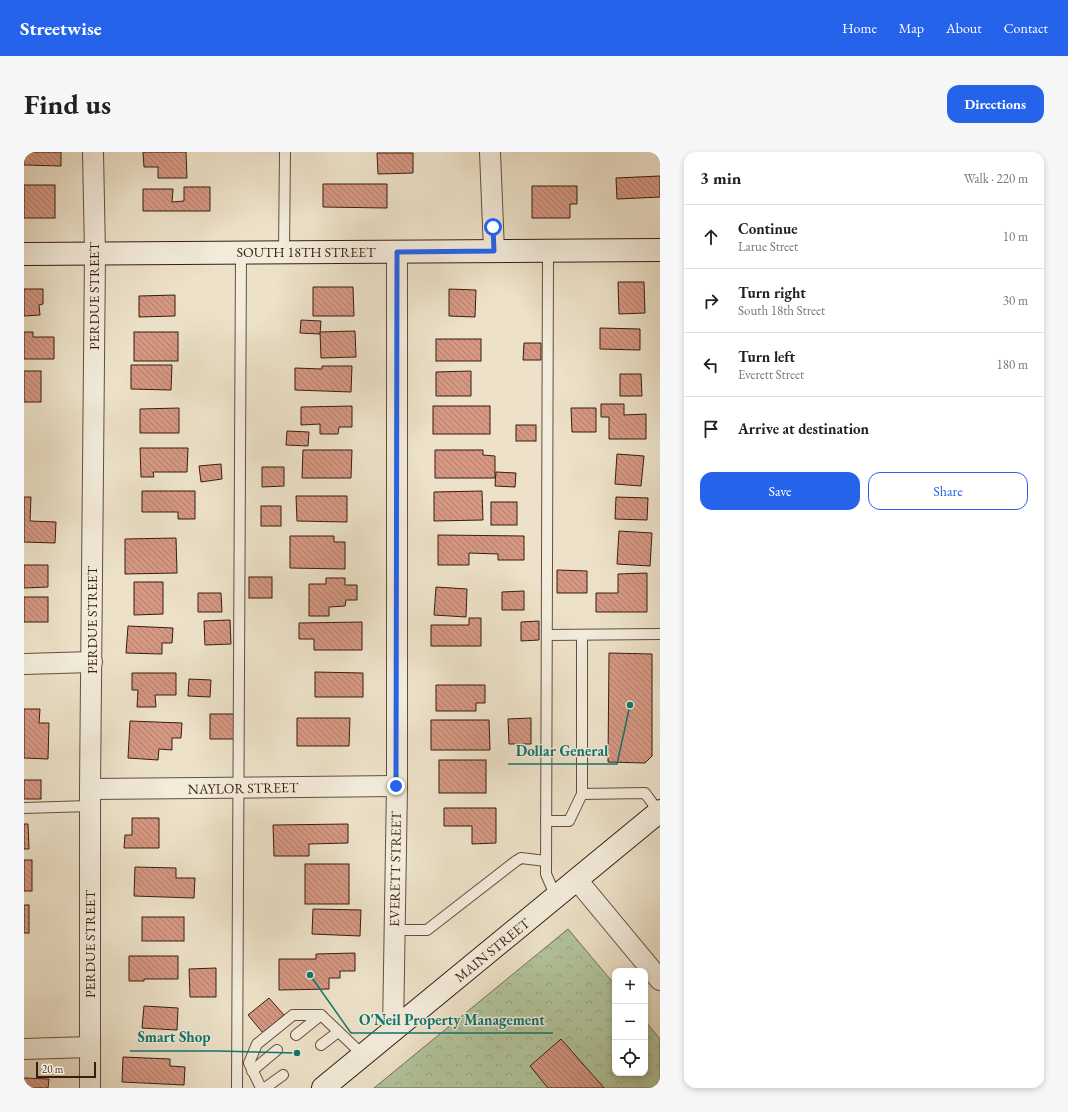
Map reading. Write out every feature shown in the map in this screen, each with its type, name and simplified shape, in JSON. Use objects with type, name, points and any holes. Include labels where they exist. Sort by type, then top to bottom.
[{"type":"main road","name":"SOUTH 18TH STREET","points":[[24,254],[241,253],[284,251],[548,252],[660,250]]},
{"type":"main road","name":"MAIN STREET","points":[[323,1088],[660,811]]},
{"type":"street","name":"PERDUE STREET","points":[[90,1088],[90,798],[95,253],[93,152]]},
{"type":"street","points":[[490,152],[494,251]]},
{"type":"street","name":"EVERETT STREET","points":[[393,1031],[396,786],[397,252]]},
{"type":"street","points":[[24,664],[92,662]]},
{"type":"street","name":"NAYLOR STREET","points":[[90,798],[238,788],[396,786]]},
{"type":"street","points":[[577,880],[660,980]]},
{"type":"street","points":[[24,1049],[90,1047]]},
{"type":"lane","points":[[284,251],[285,152]]},
{"type":"lane","points":[[548,252],[546,874],[556,897]]},
{"type":"lane","points":[[237,1088],[241,253]]},
{"type":"lane","points":[[547,635],[660,634]]},
{"type":"lane","points":[[546,821],[569,821],[582,794],[582,635]]},
{"type":"lane","points":[[582,794],[645,793],[660,811]]},
{"type":"lane","points":[[24,808],[90,798]]},
{"type":"lane","points":[[395,930],[428,930],[521,858],[546,861]]},
{"type":"lane","points":[[261,1088],[249,1063],[257,1044],[294,1015],[321,1015],[363,1055]]},
{"type":"lane","points":[[296,1035],[321,1015]]},
{"type":"lane","points":[[321,1045],[338,1032]]},
{"type":"lane","points":[[252,1071],[277,1050]]},
{"type":"lane","points":[[265,1088],[283,1075]]},
{"type":"green space","points":[[568,929],[612,981],[612,1076],[648,1076],[648,1025],[660,1039],[660,1088],[374,1088]]},
{"type":"building","points":[[24,152],[61,152],[61,166],[24,165]]},
{"type":"building","points":[[143,152],[186,152],[187,178],[158,178],[158,167],[144,167]]},
{"type":"building","points":[[377,153],[413,153],[413,173],[378,174]]},
{"type":"building","points":[[660,176],[660,197],[617,199],[616,178]]},
{"type":"building","points":[[323,184],[387,184],[387,208],[323,207]]},
{"type":"building","points":[[24,185],[55,185],[55,218],[24,218]]},
{"type":"building","points":[[532,186],[577,186],[577,204],[570,204],[570,218],[532,218]]},
{"type":"building","points":[[184,187],[210,187],[210,211],[143,211],[143,189],[173,189],[172,202],[184,201]]},
{"type":"building","points":[[618,282],[644,282],[645,313],[619,314]]},
{"type":"building","points":[[313,287],[353,287],[354,316],[313,316]]},
{"type":"building","points":[[24,289],[43,289],[43,304],[39,305],[40,315],[24,316]]},
{"type":"building","points":[[449,289],[476,290],[475,317],[449,316]]},
{"type":"building","points":[[175,295],[175,316],[139,317],[139,296]]},
{"type":"building","points":[[301,320],[321,321],[320,334],[300,333]]},
{"type":"building","points":[[600,328],[640,329],[640,350],[600,349]]},
{"type":"building","points":[[355,331],[356,357],[321,358],[320,332]]},
{"type":"building","points":[[24,332],[33,332],[33,337],[54,337],[54,359],[24,359]]},
{"type":"building","points":[[134,332],[178,332],[178,361],[134,361]]},
{"type":"building","points":[[436,339],[481,339],[481,361],[436,361]]},
{"type":"building","points":[[524,343],[541,343],[541,360],[523,360]]},
{"type":"building","points":[[131,365],[172,365],[171,390],[131,389]]},
{"type":"building","points":[[322,366],[352,366],[351,392],[295,390],[295,368],[322,369]]},
{"type":"building","points":[[24,371],[41,371],[41,402],[24,402]]},
{"type":"building","points":[[471,371],[471,396],[436,396],[436,372]]},
{"type":"building","points":[[620,374],[641,374],[642,396],[620,396]]},
{"type":"building","points":[[601,404],[624,404],[624,415],[646,414],[646,439],[609,439],[609,417],[601,417]]},
{"type":"building","points":[[352,406],[352,427],[339,427],[338,434],[320,434],[320,424],[301,425],[301,407]]},
{"type":"building","points":[[433,406],[490,406],[490,434],[433,434]]},
{"type":"building","points":[[179,408],[179,433],[140,433],[140,409]]},
{"type":"building","points":[[571,408],[596,408],[596,432],[572,432]]},
{"type":"building","points":[[516,425],[536,425],[536,441],[516,441]]},
{"type":"building","points":[[287,431],[309,432],[308,446],[286,445]]},
{"type":"building","points":[[140,448],[188,448],[187,472],[153,472],[154,477],[141,477]]},
{"type":"building","points":[[303,450],[352,450],[351,478],[302,478]]},
{"type":"building","points":[[435,450],[483,450],[483,455],[495,456],[495,478],[435,478]]},
{"type":"building","points":[[617,454],[644,456],[641,486],[615,484]]},
{"type":"building","points":[[221,464],[222,479],[201,482],[199,466]]},
{"type":"building","points":[[262,467],[284,467],[284,486],[262,487]]},
{"type":"building","points":[[496,472],[516,473],[515,487],[495,486]]},
{"type":"building","points":[[142,491],[195,491],[195,519],[178,519],[178,512],[142,512]]},
{"type":"building","points":[[482,491],[483,520],[434,521],[434,492]]},
{"type":"building","points":[[296,496],[347,496],[347,522],[297,521]]},
{"type":"building","points":[[24,497],[31,497],[30,521],[56,522],[55,543],[24,542]]},
{"type":"building","points":[[616,497],[648,498],[647,520],[615,519]]},
{"type":"building","points":[[491,502],[517,502],[517,525],[491,525]]},
{"type":"building","points":[[261,506],[281,506],[281,526],[261,526]]},
{"type":"building","points":[[619,531],[652,533],[650,566],[617,564]]},
{"type":"building","points":[[438,535],[524,536],[524,560],[498,560],[498,554],[469,553],[469,565],[438,565]]},
{"type":"building","points":[[290,536],[334,536],[334,542],[345,542],[345,569],[290,568]]},
{"type":"building","points":[[176,538],[177,573],[125,574],[125,539]]},
{"type":"building","points":[[24,565],[48,565],[48,587],[24,588]]},
{"type":"building","points":[[557,570],[587,571],[587,593],[557,593]]},
{"type":"building","points":[[647,573],[647,612],[596,612],[596,593],[618,593],[618,574]]},
{"type":"building","points":[[249,577],[272,577],[272,598],[249,598]]},
{"type":"building","points":[[326,578],[345,578],[345,585],[357,585],[357,600],[346,600],[345,606],[329,607],[329,616],[309,616],[309,584],[326,584]]},
{"type":"building","points":[[134,582],[163,582],[163,614],[134,615]]},
{"type":"building","points":[[436,587],[467,589],[466,617],[434,615]]},
{"type":"building","points":[[524,591],[524,610],[502,610],[502,592]]},
{"type":"building","points":[[198,593],[221,593],[222,612],[198,612]]},
{"type":"building","points":[[24,597],[48,597],[48,622],[24,622]]},
{"type":"building","points":[[469,618],[481,618],[481,646],[431,646],[431,625],[469,625]]},
{"type":"building","points":[[230,620],[231,644],[205,645],[204,621]]},
{"type":"building","points":[[539,621],[539,640],[521,641],[521,622]]},
{"type":"building","points":[[362,622],[362,650],[314,650],[314,639],[299,639],[299,623]]},
{"type":"building","points":[[128,626],[173,628],[172,643],[162,643],[162,654],[126,653]]},
{"type":"building","points":[[609,653],[652,654],[652,756],[645,763],[608,762]]},
{"type":"building","points":[[315,672],[363,673],[363,697],[315,697]]},
{"type":"building","points":[[132,673],[176,673],[176,695],[155,695],[156,707],[137,707],[138,690],[132,690]]},
{"type":"building","points":[[189,679],[211,680],[210,697],[188,696]]},
{"type":"building","points":[[436,685],[485,685],[485,703],[476,703],[476,711],[436,711]]},
{"type":"building","points":[[24,709],[40,709],[39,723],[49,723],[48,759],[24,758]]},
{"type":"building","points":[[210,714],[235,714],[236,739],[210,739]]},
{"type":"building","points":[[297,718],[350,718],[349,746],[297,746]]},
{"type":"building","points":[[531,718],[531,744],[509,744],[508,719]]},
{"type":"building","points":[[431,720],[489,720],[490,750],[431,750]]},
{"type":"building","points":[[130,721],[182,723],[181,738],[172,738],[172,750],[159,749],[158,760],[128,758]]},
{"type":"building","points":[[439,760],[486,760],[486,793],[439,793]]},
{"type":"building","points":[[24,780],[41,780],[41,799],[24,799]]},
{"type":"building","points":[[444,808],[496,808],[496,843],[472,844],[472,826],[444,826]]},
{"type":"building","points":[[132,818],[159,818],[159,848],[124,848],[125,835],[132,835]]},
{"type":"building","points":[[24,824],[28,824],[29,849],[24,849]]},
{"type":"building","points":[[348,824],[348,843],[309,844],[309,856],[274,856],[273,825]]},
{"type":"building","points":[[24,860],[32,860],[32,891],[24,891]]},
{"type":"building","points":[[305,864],[349,864],[349,904],[305,904]]},
{"type":"building","points":[[135,867],[176,868],[176,878],[195,878],[194,898],[134,896]]},
{"type":"building","points":[[24,905],[29,905],[29,933],[24,933]]},
{"type":"building","points":[[313,909],[361,910],[360,936],[312,934]]},
{"type":"building","points":[[142,917],[184,917],[184,941],[142,941]]},
{"type":"building","points":[[355,953],[355,971],[340,971],[340,978],[329,978],[329,989],[279,990],[279,959],[316,959],[316,954]]},
{"type":"building","points":[[129,956],[178,956],[178,979],[144,979],[144,981],[129,981]]},
{"type":"building","points":[[216,968],[216,997],[190,997],[189,969]]},
{"type":"building","points":[[269,998],[284,1015],[263,1033],[248,1015]]},
{"type":"building","points":[[144,1006],[178,1008],[177,1030],[142,1028]]},
{"type":"building","points":[[561,1039],[604,1088],[548,1088],[530,1066]]},
{"type":"building","points":[[123,1057],[170,1059],[170,1066],[185,1067],[184,1085],[122,1082]]},
{"type":"building","points":[[24,1078],[49,1079],[48,1088],[24,1088]]},
{"type":"place","name":"Dollar General","points":[[630,705]]},
{"type":"place","name":"O'Neil Property Management","points":[[310,975]]},
{"type":"place","name":"Smart Shop","points":[[297,1053]]},
{"type":"route","points":[[396,786],[397,252],[494,251],[493,227]]}]
